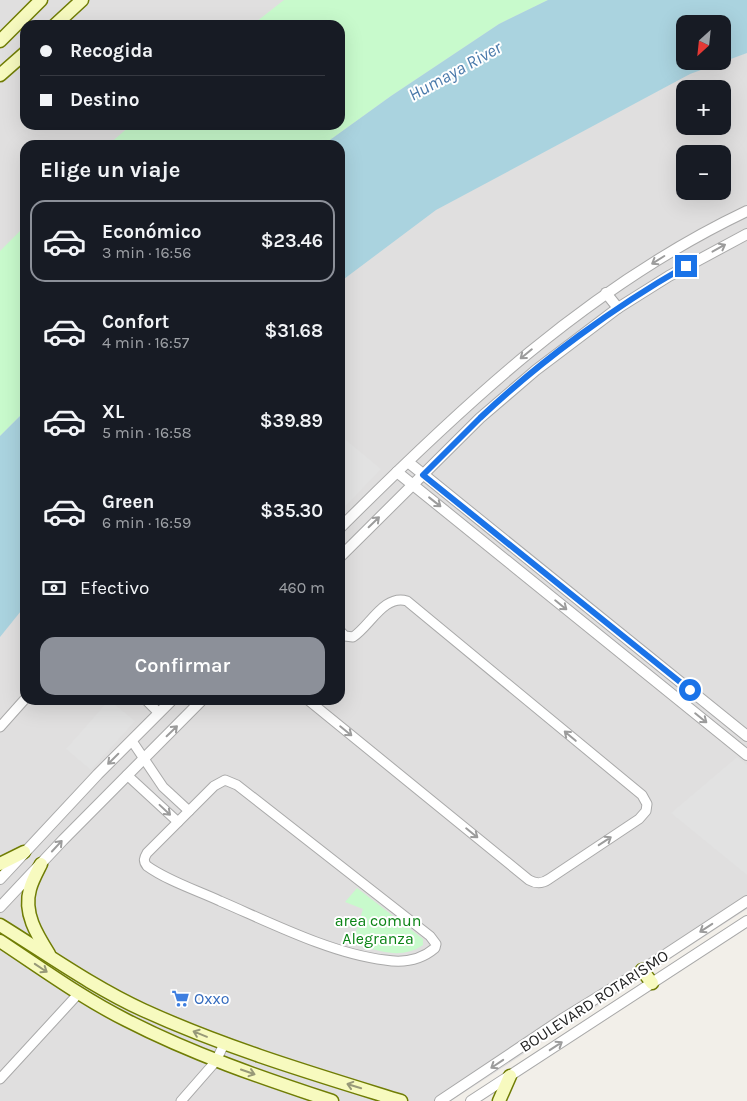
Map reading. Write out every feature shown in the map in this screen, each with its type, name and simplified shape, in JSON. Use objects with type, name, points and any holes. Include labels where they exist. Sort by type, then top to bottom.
[{"type":"main road","points":[[21,20],[41,0]]},
{"type":"main road","points":[[60,20],[82,0]]},
{"type":"main road","points":[[0,41],[20,21]]},
{"type":"main road","points":[[0,75],[20,57]]},
{"type":"main road","points":[[0,864],[24,852]]},
{"type":"main road","points":[[41,864],[30,890],[28,906],[34,930],[52,958]]},
{"type":"main road","points":[[0,925],[52,958],[142,1010],[224,1044],[401,1101]]},
{"type":"main road","points":[[0,941],[79,993],[124,1019],[216,1061],[328,1100]]},
{"type":"main road","points":[[642,970],[652,983]]},
{"type":"main road","points":[[499,1101],[510,1076]]},
{"type":"street","points":[[345,523],[480,393],[515,363],[606,293],[668,253],[747,211]]},
{"type":"street","points":[[345,552],[412,484],[508,393],[618,308],[669,276],[747,234]]},
{"type":"street","points":[[606,293],[618,308]]},
{"type":"street","points":[[408,462],[747,736]]},
{"type":"street","points":[[397,472],[747,756]]},
{"type":"street","points":[[314,705],[522,874],[535,882],[546,881],[639,819],[646,811],[648,804],[642,795],[407,601],[392,601],[353,637],[345,636]]},
{"type":"street","points":[[0,727],[20,705]]},
{"type":"street","points":[[151,705],[159,713]]},
{"type":"street","points":[[0,879],[167,705]]},
{"type":"street","points":[[0,907],[144,757],[197,705]]},
{"type":"street","points":[[132,741],[163,787],[190,811]]},
{"type":"street","points":[[127,775],[178,822]]},
{"type":"street","points":[[225,780],[231,782],[430,936],[436,944],[435,948],[424,956],[403,961],[386,961],[361,956],[292,932],[153,870],[145,863],[144,858],[147,853],[190,811],[219,782],[225,780]]},
{"type":"street","points":[[152,798],[163,787]]},
{"type":"street","name":"BOULEVARD ROTARISMO","points":[[440,1101],[564,1018],[642,970],[747,901]]},
{"type":"street","name":"BOULEVARD ROTARISMO","points":[[472,1101],[747,921]]},
{"type":"street","points":[[0,1079],[79,993]]},
{"type":"street","points":[[181,1101],[216,1061],[224,1044]]},
{"type":"shaded area","points":[[0,0],[747,0],[747,909],[451,1101],[0,1101]]},
{"type":"shaded area","points":[[345,439],[381,469],[345,507]]},
{"type":"shaded area","points":[[105,705],[115,705],[135,721],[91,770],[66,749]]},
{"type":"shaded area","points":[[737,757],[747,765],[747,875],[671,813]]},
{"type":"green space","points":[[284,0],[548,0],[499,24],[345,129],[345,20],[258,20]]},
{"type":"green space","points":[[125,130],[344,130],[330,140],[114,140]]},
{"type":"green space","points":[[20,231],[20,416],[0,436],[0,251]]},
{"type":"green space","name":"area comun Alegranza","points":[[357,888],[423,939],[423,945],[414,950],[396,953],[368,948],[350,941],[355,935],[363,909],[345,902]]},
{"type":"water","name":"Humaya River","points":[[548,0],[747,0],[747,53],[731,59],[731,15],[676,15],[676,70],[701,70],[676,80],[436,210],[345,278],[345,140],[330,140],[499,24]]},
{"type":"water","points":[[20,416],[20,612],[0,637],[0,436]]},
{"type":"place","name":"Oxxo","points":[[180,998]]},
{"type":"route","points":[[686,266],[618,308],[536,370],[480,418],[423,475],[690,690]]}]
